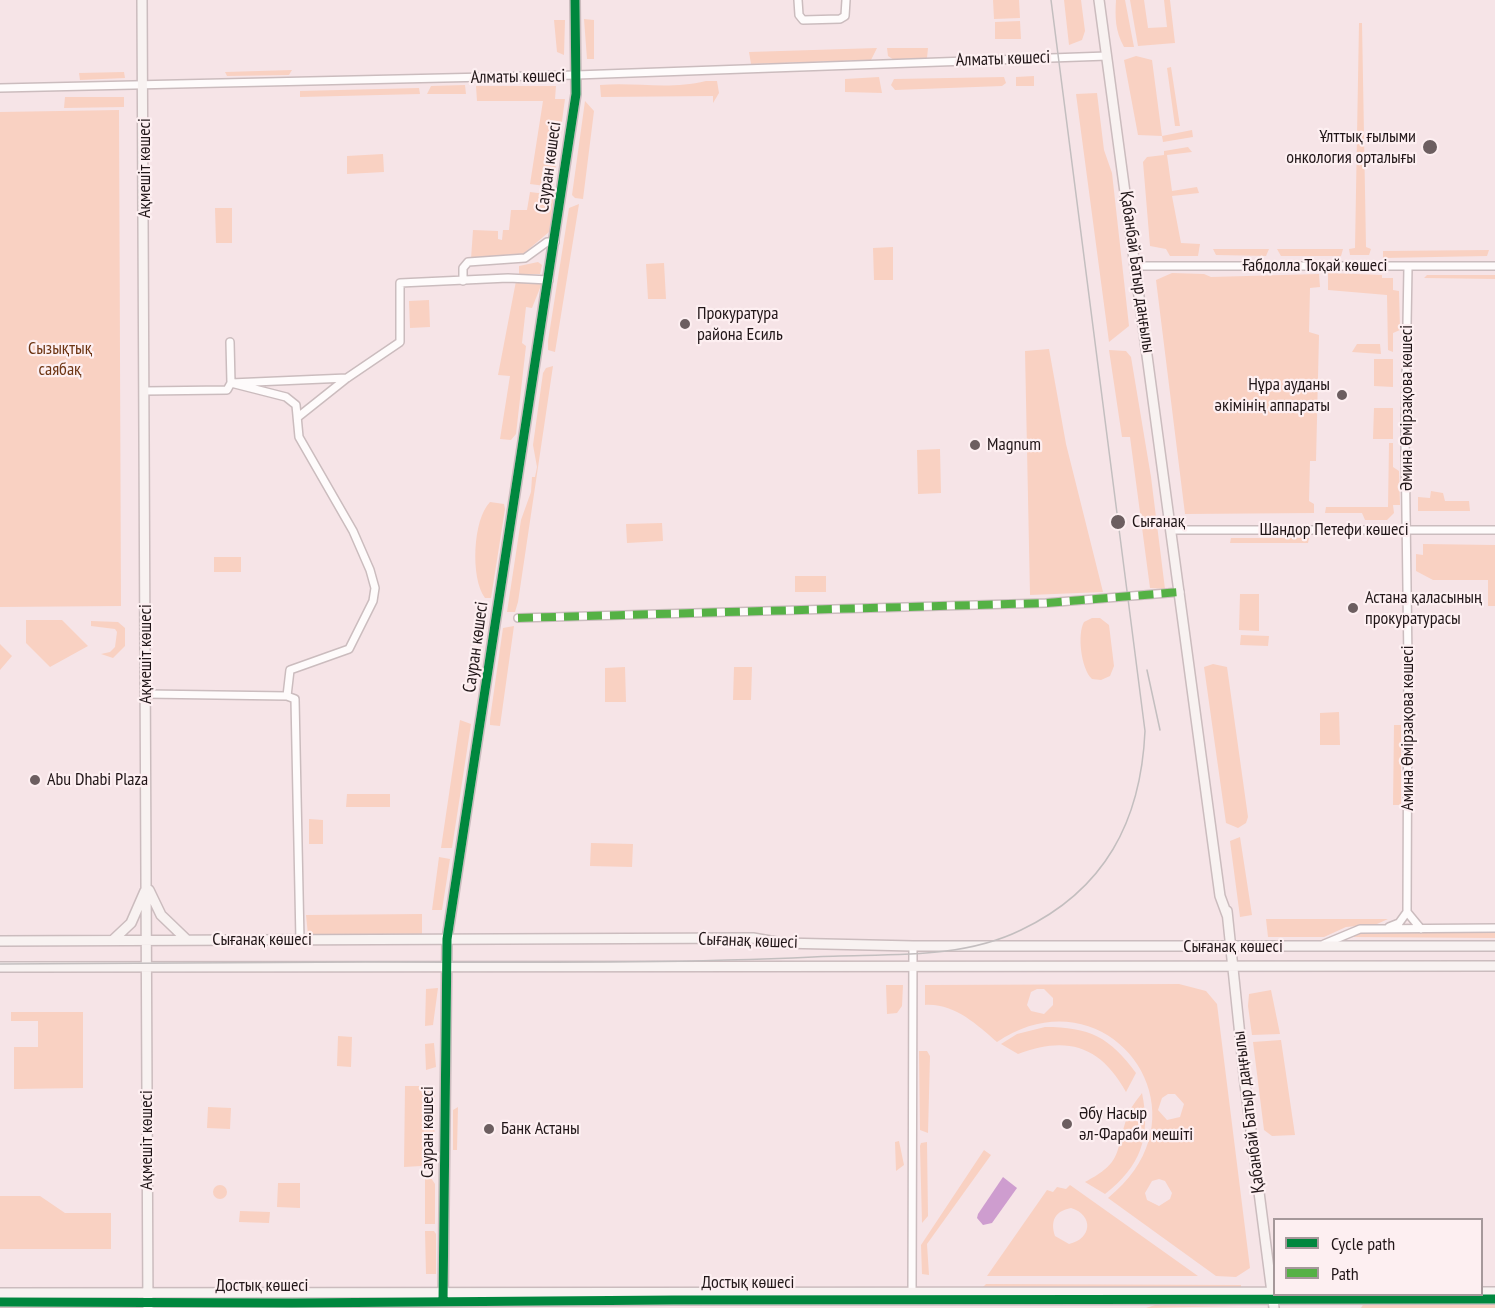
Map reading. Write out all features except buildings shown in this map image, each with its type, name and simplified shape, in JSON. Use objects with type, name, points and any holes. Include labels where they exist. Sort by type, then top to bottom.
[{"type":"main road","name":"Ақмешіт көшесі","points":[[142,0],[148,1301]]},
{"type":"main road","name":"Сауран көшесі","points":[[443,1297],[447,939],[576,94],[575,0]]},
{"type":"main road","name":"Қабанбай Батыр даңғылы","points":[[1099,0],[1220,896],[1227,915]]},
{"type":"main road","name":"Қабанбай Батыр даңғылы","points":[[1174,544],[1178,550],[1191,638],[1273,1298]]},
{"type":"main road","points":[[114,939],[131,923],[147,886]]},
{"type":"main road","points":[[147,886],[161,915],[187,940]]},
{"type":"main road","name":"Сығанақ көшесі","points":[[0,941],[753,938],[782,943],[913,946],[1495,946]]},
{"type":"main road","name":"Сығанақ көшесі","points":[[0,967],[1495,966]]},
{"type":"main road","name":"Достық көшесі","points":[[0,1302],[912,1292],[1041,1300]]},
{"type":"main road","name":"Достық көшесі","points":[[0,1293],[148,1301]]},
{"type":"main road","name":"Достық көшесі","points":[[443,1297],[1041,1300],[1495,1299]]},
{"type":"street","points":[[798,0],[799,15],[803,20],[840,19],[845,16],[846,0]]},
{"type":"street","name":"Алматы көшесі","points":[[0,88],[576,75],[1107,56]]},
{"type":"street","points":[[463,280],[463,268],[468,262],[525,258],[547,242],[555,242]]},
{"type":"street","name":"Ғабдолла Тоқай көшесі","points":[[1136,266],[1495,266]]},
{"type":"street","name":"Әмина Өмірзақова көшесі","points":[[1407,549],[1405,439],[1408,267]]},
{"type":"street","points":[[298,417],[347,378],[400,342],[400,283],[549,280]]},
{"type":"street","points":[[145,391],[227,390],[231,383],[230,342]]},
{"type":"street","points":[[231,383],[347,378]]},
{"type":"street","points":[[231,383],[286,397],[296,405],[299,437],[353,531],[370,570],[375,588],[373,601],[350,649],[290,670],[287,696]]},
{"type":"street","name":"Шандор Петефи көшесі","points":[[1172,530],[1495,530]]},
{"type":"street","name":"Амина Өмірзақова көшесі","points":[[1407,549],[1407,910]]},
{"type":"street","points":[[518,618],[1046,603],[1180,592]]},
{"type":"street","points":[[146,694],[292,696],[296,702],[300,941]]},
{"type":"street","points":[[1385,929],[1400,923],[1407,910],[1420,929]]},
{"type":"street","points":[[1316,947],[1360,929],[1495,928]]},
{"type":"street","points":[[912,1292],[913,946]]},
{"type":"green space","points":[[993,0],[1019,0],[1020,18],[994,19]]},
{"type":"green space","points":[[1064,0],[1081,0],[1085,31],[1082,40],[1069,45]]},
{"type":"green space","points":[[1116,0],[1125,0],[1134,47],[1124,47],[1117,30]]},
{"type":"green space","points":[[1130,0],[1144,0],[1148,28],[1167,27],[1164,0],[1170,0],[1175,43],[1138,46]]},
{"type":"green space","points":[[584,19],[594,20],[594,59],[587,59]]},
{"type":"green space","points":[[554,20],[565,20],[564,55],[557,52]]},
{"type":"green space","points":[[1020,21],[1021,39],[995,39],[995,22]]},
{"type":"green space","points":[[1359,23],[1362,23],[1366,247],[1371,249],[1369,255],[1350,255],[1349,249],[1355,248]]},
{"type":"green space","points":[[877,48],[871,60],[751,64],[749,52]]},
{"type":"green space","points":[[887,48],[928,48],[927,58],[894,60],[888,56]]},
{"type":"green space","points":[[1136,56],[1152,60],[1162,136],[1138,135],[1124,60]]},
{"type":"green space","points":[[1171,67],[1180,126],[1175,126],[1167,68]]},
{"type":"green space","points":[[292,70],[289,75],[227,76],[225,72]]},
{"type":"green space","points":[[124,72],[125,78],[80,80],[79,73]]},
{"type":"green space","points":[[1034,76],[1034,86],[1016,86],[1016,77]]},
{"type":"green space","points":[[879,77],[882,93],[845,92],[845,79]]},
{"type":"green space","points":[[1004,77],[1006,83],[1002,86],[895,90],[891,85],[894,79]]},
{"type":"green space","points":[[717,81],[719,93],[713,103],[713,96],[601,97],[600,85],[679,85]]},
{"type":"green space","points":[[465,85],[466,94],[427,94],[431,86]]},
{"type":"green space","points":[[476,86],[556,86],[555,99],[565,99],[553,187],[530,184],[543,101],[477,101]]},
{"type":"green space","points":[[419,88],[420,94],[300,97],[300,91]]},
{"type":"green space","points":[[1097,93],[1104,150],[1112,173],[1129,326],[1109,342],[1076,94]]},
{"type":"green space","points":[[65,97],[124,97],[124,107],[64,108]]},
{"type":"green space","points":[[585,101],[594,111],[583,199],[572,195]]},
{"type":"green space","name":"Сызықтық саябақ","points":[[119,110],[121,606],[0,607],[0,112]]},
{"type":"green space","points":[[1192,130],[1193,137],[1163,142],[1162,136]]},
{"type":"green space","points":[[1188,147],[1192,152],[1167,155],[1172,191],[1197,187],[1199,193],[1172,196],[1181,243],[1200,244],[1198,256],[1170,256],[1166,249],[1150,246],[1143,162],[1147,157],[1164,155],[1164,151]]},
{"type":"green space","points":[[383,154],[384,172],[347,174],[347,156]]},
{"type":"green space","points":[[530,192],[554,195],[549,232],[523,254],[471,259],[473,230],[498,231],[498,239],[502,240],[503,230],[509,230],[511,210],[527,210]]},
{"type":"green space","points":[[579,204],[555,352],[548,350],[548,341],[569,208]]},
{"type":"green space","points":[[215,208],[232,208],[232,243],[216,243]]},
{"type":"green space","points":[[893,247],[893,280],[874,280],[873,248]]},
{"type":"green space","points":[[1213,249],[1269,249],[1266,256],[1216,255]]},
{"type":"green space","points":[[1277,249],[1343,249],[1341,256],[1281,256]]},
{"type":"green space","points":[[1489,250],[1487,256],[1383,258],[1383,251]]},
{"type":"green space","points":[[538,262],[542,265],[540,274],[519,274],[519,266]]},
{"type":"green space","points":[[664,263],[666,299],[648,299],[646,264]]},
{"type":"green space","points":[[1172,273],[1204,274],[1211,277],[1319,274],[1320,287],[1310,288],[1309,332],[1319,335],[1316,461],[1310,461],[1309,501],[1314,504],[1314,513],[1185,514],[1156,280]]},
{"type":"green space","points":[[1328,273],[1382,275],[1382,278],[1393,278],[1393,290],[1399,291],[1400,330],[1393,333],[1393,352],[1388,350],[1387,295],[1328,290]]},
{"type":"green space","points":[[1427,275],[1495,275],[1495,279],[1424,278]]},
{"type":"green space","points":[[516,281],[542,283],[532,308],[526,307],[522,343],[526,346],[516,434],[511,440],[500,439],[510,376],[498,375]]},
{"type":"green space","points":[[429,300],[430,327],[410,328],[409,301]]},
{"type":"green space","points":[[1357,344],[1380,344],[1381,354],[1352,352]]},
{"type":"green space","points":[[1049,349],[1066,444],[1103,592],[1030,595],[1025,351]]},
{"type":"green space","points":[[1109,350],[1126,351],[1131,357],[1151,477],[1165,589],[1150,588],[1130,437],[1122,437]]},
{"type":"green space","points":[[1374,359],[1393,359],[1393,387],[1374,386]]},
{"type":"green space","points":[[553,366],[518,602],[515,612],[507,612],[521,520],[531,492],[532,477],[535,477],[537,467],[533,445],[543,373],[546,368]]},
{"type":"green space","points":[[1374,408],[1393,408],[1393,439],[1373,439]]},
{"type":"green space","points":[[1389,443],[1393,443],[1393,467],[1399,471],[1400,505],[1393,505],[1394,513],[1387,520],[1365,520],[1362,513],[1325,513],[1326,507],[1388,507]]},
{"type":"green space","points":[[940,449],[941,493],[918,494],[917,450]]},
{"type":"green space","points":[[1431,491],[1443,493],[1445,501],[1469,501],[1470,511],[1418,511],[1418,497],[1430,498]]},
{"type":"green space","points":[[490,502],[504,504],[505,509],[491,598],[485,598],[477,577],[475,549],[480,521]]},
{"type":"green space","points":[[662,523],[663,541],[627,543],[626,524]]},
{"type":"green space","points":[[1231,538],[1309,538],[1308,543],[1230,543]]},
{"type":"green space","points":[[1423,544],[1495,545],[1495,606],[1488,606],[1488,580],[1433,580],[1416,571],[1416,554],[1423,555]]},
{"type":"green space","points":[[214,557],[241,557],[241,572],[214,572]]},
{"type":"green space","points":[[795,576],[826,576],[826,592],[795,592]]},
{"type":"green space","points":[[1240,594],[1259,594],[1259,631],[1239,630]]},
{"type":"green space","points":[[1092,618],[1100,618],[1109,625],[1114,666],[1110,676],[1101,680],[1092,679],[1088,674],[1081,651],[1082,627],[1084,622]]},
{"type":"green space","points":[[26,620],[62,620],[88,646],[50,667],[26,643]]},
{"type":"green space","points":[[91,621],[118,622],[125,628],[125,646],[113,658],[101,654],[110,652],[115,647],[117,632],[115,629],[91,626]]},
{"type":"green space","points":[[514,626],[500,726],[490,725],[503,628]]},
{"type":"green space","points":[[1241,635],[1269,636],[1268,646],[1240,645]]},
{"type":"green space","points":[[0,644],[12,656],[0,670]]},
{"type":"green space","points":[[1213,664],[1227,667],[1248,817],[1246,823],[1238,828],[1226,823],[1204,667]]},
{"type":"green space","points":[[625,667],[626,702],[605,702],[605,668]]},
{"type":"green space","points":[[734,667],[752,667],[751,700],[733,700]]},
{"type":"green space","points":[[1339,712],[1340,745],[1320,745],[1320,713]]},
{"type":"green space","points":[[460,720],[471,724],[452,848],[441,848]]},
{"type":"green space","points":[[1394,725],[1401,725],[1401,805],[1393,805]]},
{"type":"green space","points":[[347,794],[390,794],[390,807],[346,807]]},
{"type":"green space","points":[[309,819],[323,820],[323,844],[309,844]]},
{"type":"green space","points":[[1240,837],[1252,915],[1240,917],[1230,841]]},
{"type":"green space","points":[[591,843],[633,844],[632,867],[590,866]]},
{"type":"green space","points":[[439,857],[450,859],[442,910],[432,910]]},
{"type":"green space","points":[[422,914],[422,934],[308,935],[306,915]]},
{"type":"green space","points":[[1266,919],[1388,919],[1377,924],[1346,927],[1324,937],[1268,937]]},
{"type":"green space","points":[[1366,931],[1495,931],[1495,938],[1352,937]]},
{"type":"green space","points":[[1179,984],[1206,991],[1217,1004],[1250,1268],[1236,1277],[1216,1276],[1108,1198],[1139,1164],[1152,1127],[1149,1091],[1134,1060],[1109,1036],[1076,1023],[1038,1024],[997,1042],[973,1022],[955,1011],[936,1005],[925,1005],[925,985]],"holes":[[[1044,989],[1053,998],[1053,1005],[1044,1014],[1031,1011],[1027,1005],[1031,992]],[[1168,1094],[1175,1094],[1184,1104],[1180,1117],[1167,1120],[1158,1110],[1162,1098]],[[1159,1179],[1165,1181],[1172,1193],[1170,1199],[1159,1206],[1147,1200],[1145,1193],[1152,1181]]]},
{"type":"green space","points":[[886,985],[903,985],[902,1006],[897,1013],[887,1014]]},
{"type":"green space","points":[[438,988],[433,1025],[425,1026],[426,989]]},
{"type":"green space","points":[[1271,990],[1280,1034],[1252,1035],[1248,1006],[1249,994]]},
{"type":"green space","points":[[11,1012],[83,1012],[83,1088],[14,1089],[14,1047],[38,1047],[38,1021],[11,1021]]},
{"type":"green space","points":[[1045,1027],[1060,1027],[1086,1032],[1097,1036],[1117,1051],[1136,1073],[1126,1092],[1105,1064],[1094,1055],[1081,1049],[1052,1045],[1018,1054],[1001,1044],[1017,1034]]},
{"type":"green space","points":[[338,1036],[352,1037],[351,1067],[337,1066]]},
{"type":"green space","points":[[1281,1040],[1295,1135],[1272,1136],[1264,1130],[1253,1042]]},
{"type":"green space","points":[[434,1043],[436,1067],[426,1070],[425,1044]]},
{"type":"green space","points":[[919,1051],[927,1051],[930,1056],[928,1133],[920,1130]]},
{"type":"green space","points":[[405,1086],[429,1086],[435,1095],[434,1160],[421,1166],[404,1167]]},
{"type":"green space","points":[[1142,1093],[1145,1123],[1140,1150],[1127,1173],[1105,1194],[1085,1182],[1106,1168],[1116,1156],[1128,1114]]},
{"type":"green space","points":[[208,1107],[231,1108],[230,1129],[207,1128]]},
{"type":"green space","points":[[458,1107],[457,1150],[453,1150],[453,1110]]},
{"type":"green space","points":[[899,1141],[904,1165],[896,1171],[895,1142]]},
{"type":"green space","points":[[927,1142],[928,1216],[922,1223],[920,1146],[921,1143]]},
{"type":"green space","points":[[984,1150],[991,1155],[927,1244],[929,1275],[922,1274],[921,1245]]},
{"type":"green space","points":[[425,1175],[429,1175],[435,1184],[435,1224],[425,1224]]},
{"type":"green space","points":[[278,1183],[300,1183],[300,1208],[277,1207]]},
{"type":"green space","points":[[220,1185],[225,1187],[227,1192],[225,1197],[220,1199],[215,1197],[213,1192],[215,1187]]},
{"type":"green space","points":[[1070,1185],[1198,1276],[987,1276],[1047,1190],[1053,1192],[1057,1187],[1066,1189]],"holes":[[[1071,1208],[1078,1211],[1087,1221],[1086,1232],[1077,1241],[1069,1244],[1055,1236],[1054,1221],[1058,1214],[1066,1209]]]},
{"type":"green space","points":[[0,1196],[40,1196],[65,1213],[111,1213],[111,1249],[0,1249]]},
{"type":"green space","points":[[240,1211],[270,1212],[269,1223],[239,1222]]},
{"type":"green space","points":[[425,1231],[434,1231],[436,1234],[436,1274],[426,1274]]},
{"type":"green space","points":[[986,1284],[1241,1285],[1241,1288],[982,1288]]},
{"type":"green space","points":[[1364,1303],[1495,1305],[1495,1308],[1361,1308]]},
{"type":"green space","points":[[1155,1305],[1239,1306],[1146,1308]]},
{"type":"shaded area","points":[[1003,1177],[1017,1188],[992,1223],[983,1225],[977,1218],[978,1214]]},
{"type":"tram line","points":[[0,964],[645,962],[919,954],[971,947],[997,940],[1050,914],[1075,895],[1096,873],[1113,849],[1126,823],[1136,794],[1145,731],[1051,0]]},
{"type":"tram line","points":[[1147,670],[1160,730]]},
{"type":"marked path","points":[[518,618],[1046,603],[1180,592]]},
{"type":"cycle path","points":[[443,1302],[447,939],[576,94],[575,0]]},
{"type":"cycle path","points":[[0,1302],[1495,1299]]},
{"type":"place","name":"Ұлттық ғылыми онкология орталығы","points":[[1430,147]]},
{"type":"place","name":"Прокуратура района Есиль","points":[[685,324]]},
{"type":"place","name":"Нұра ауданы әкімінің аппараты","points":[[1342,395]]},
{"type":"place","name":"Magnum","points":[[975,445]]},
{"type":"place","name":"Сығанақ","points":[[1118,522]]},
{"type":"place","name":"Астана қаласының прокуратурасы","points":[[1353,608]]},
{"type":"place","name":"Abu Dhabi Plaza","points":[[35,780]]},
{"type":"place","name":"Әбу Насыр әл-Фараби мешіті","points":[[1067,1124]]},
{"type":"place","name":"Банк Астаны","points":[[489,1129]]}]
